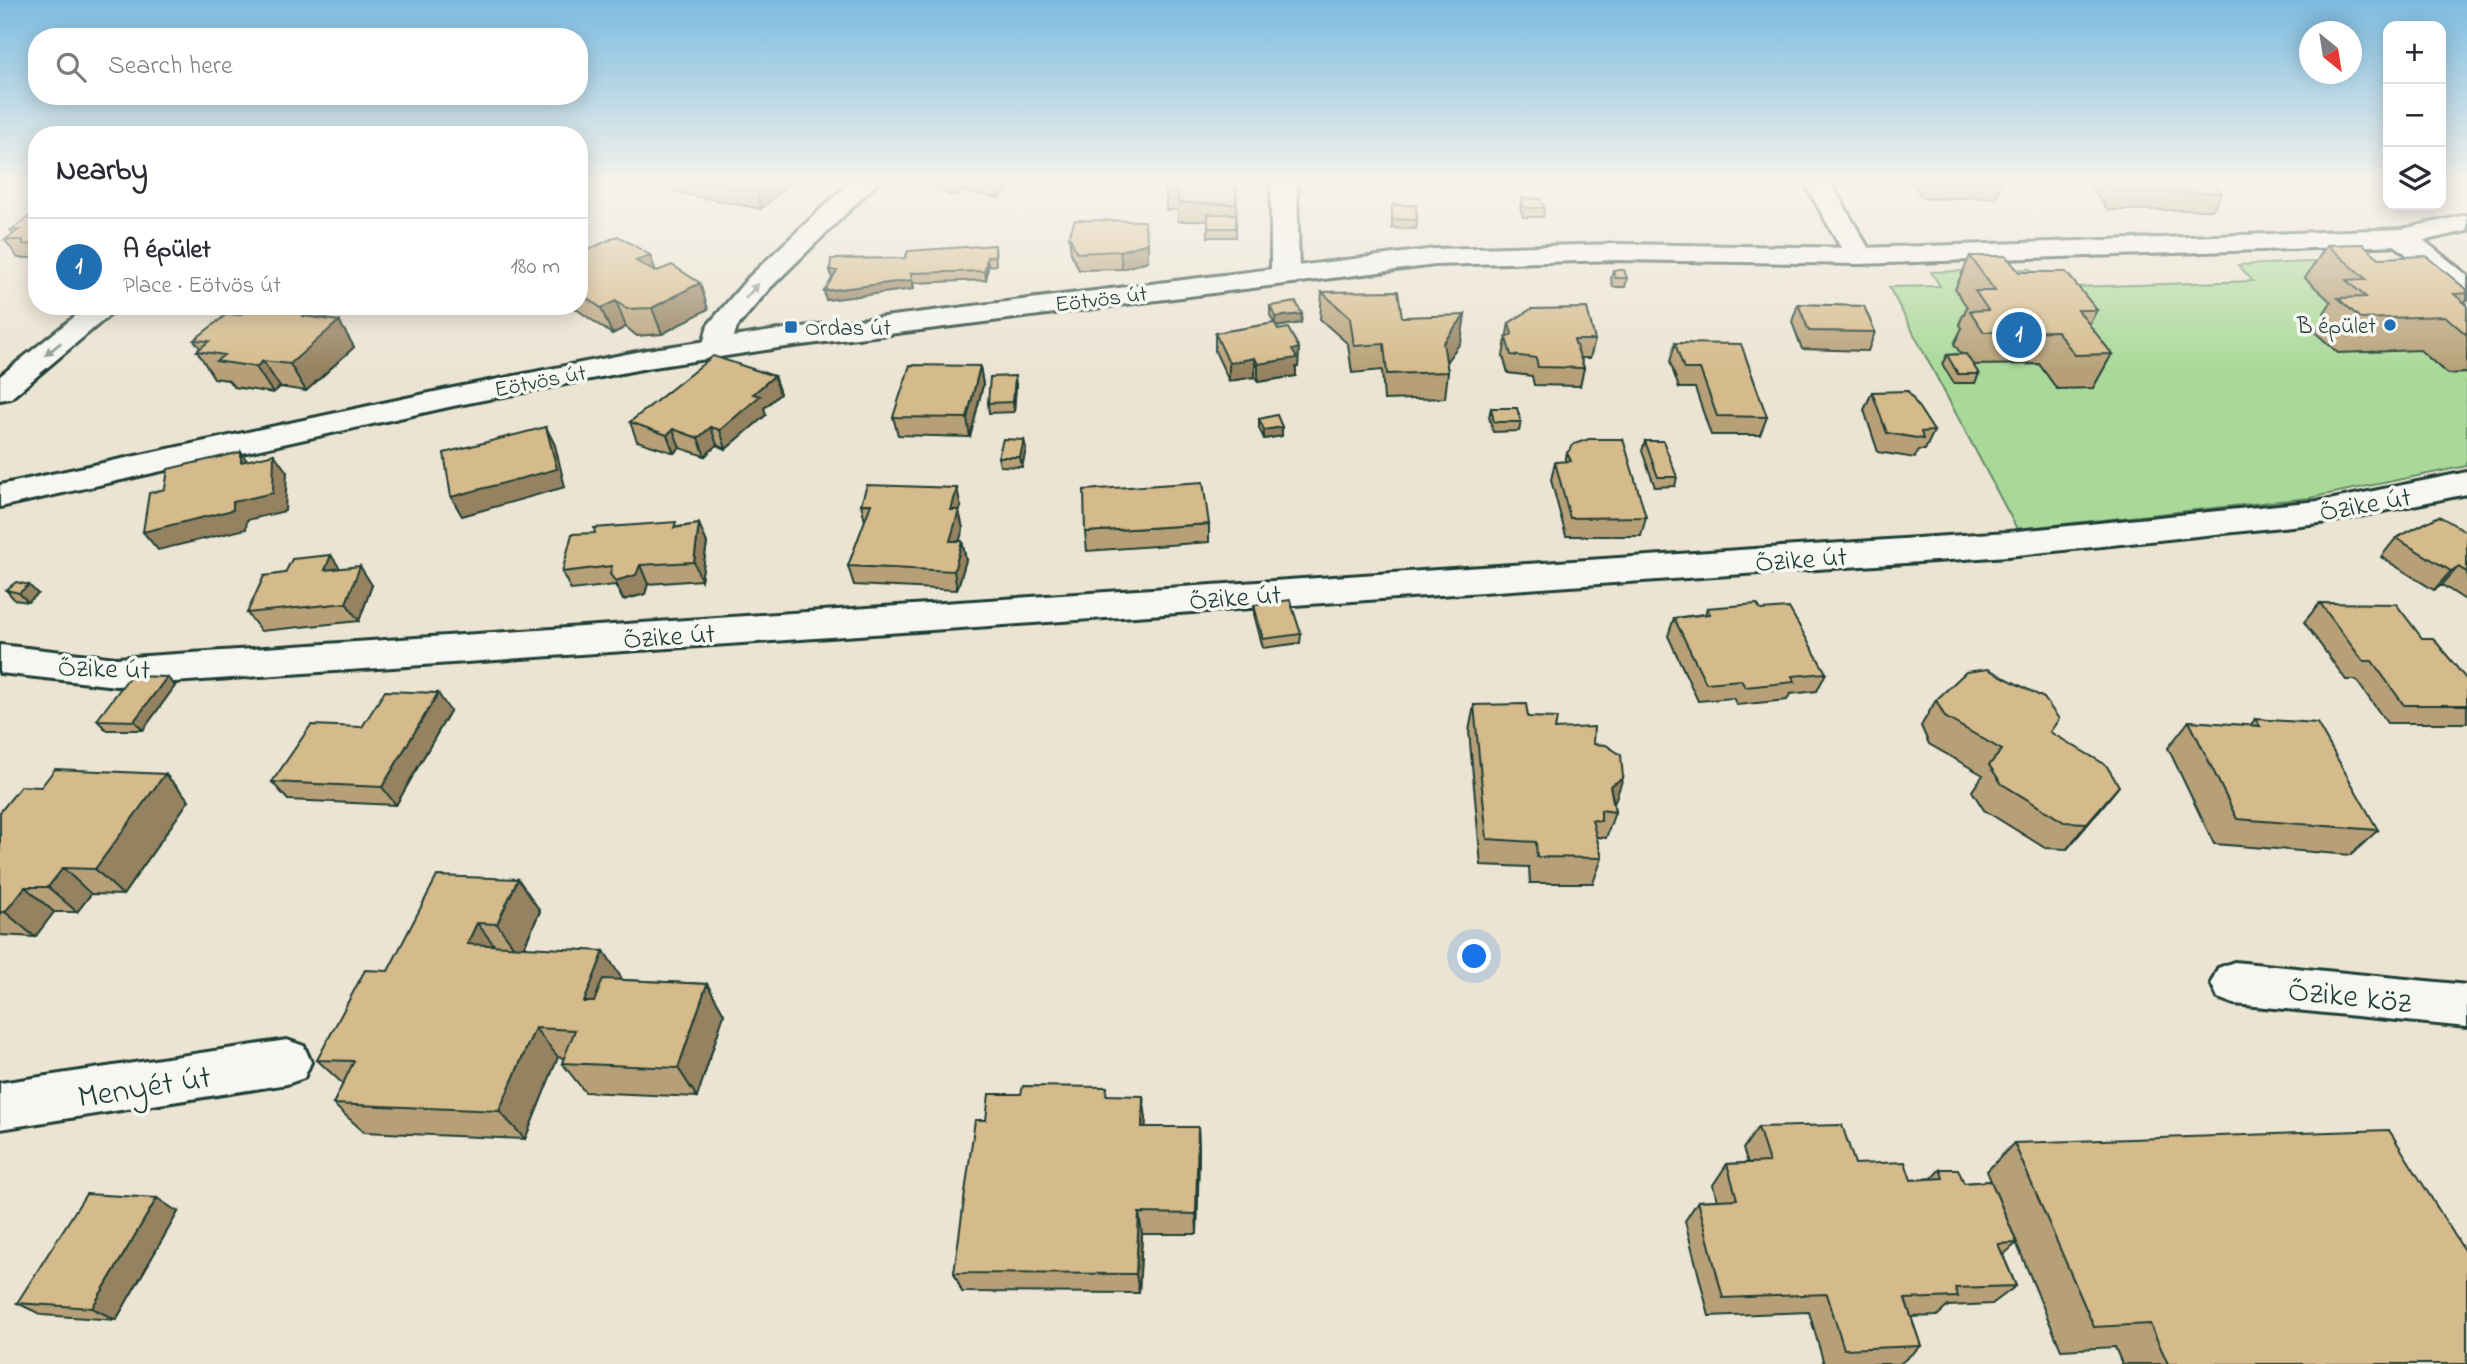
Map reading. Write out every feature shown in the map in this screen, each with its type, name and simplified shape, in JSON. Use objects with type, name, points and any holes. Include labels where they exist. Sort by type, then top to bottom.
[{"type":"street","points":[[717,348],[723,325],[759,283],[800,244]]},
{"type":"street","points":[[1285,244],[1285,274]]},
{"type":"street","points":[[1852,244],[1859,256]]},
{"type":"street","name":"Eötvös út","points":[[0,496],[453,397],[717,348],[1285,274],[1435,257],[1496,254],[1617,252],[1859,256],[2212,244]]},
{"type":"street","points":[[2410,244],[2467,289]]},
{"type":"street","points":[[0,391],[95,315]]},
{"type":"street","name":"Őzike út","points":[[0,659],[116,672],[2008,544],[2329,511],[2467,483]]},
{"type":"street","name":"Őzike köz","points":[[2234,983],[2467,1006]]},
{"type":"street","name":"Menyét út","points":[[0,1106],[288,1062]]},
{"type":"green space","points":[[2336,261],[2452,291],[2467,302],[2467,466],[2309,498],[2017,529],[1889,287],[1940,286],[1931,272],[2030,269],[2046,288],[2253,281],[2238,265]]},
{"type":"building","points":[[601,244],[631,244],[650,255],[636,261],[655,272],[672,265],[700,283],[652,308],[627,309],[616,301],[601,308],[588,299],[588,250]]},
{"type":"building","points":[[1073,244],[1146,244],[1120,251],[1077,253]]},
{"type":"building","points":[[2363,244],[2379,258],[2426,256],[2467,290],[2467,293],[2454,294],[2467,305],[2467,335],[2445,316],[2361,319],[2338,298],[2366,297],[2346,280],[2366,279],[2327,245]]},
{"type":"building","points":[[995,245],[995,256],[987,257],[985,271],[911,273],[912,280],[824,291],[837,271],[830,270],[831,259],[905,258],[908,251]]},
{"type":"building","points":[[1970,256],[2006,256],[2019,272],[2066,272],[2097,310],[2078,310],[2112,354],[2075,355],[2057,331],[1984,332],[1970,311],[1988,310],[1975,291],[1995,291]]},
{"type":"building","points":[[1613,270],[1624,270],[1627,278],[1615,278]]},
{"type":"building","points":[[1398,291],[1402,317],[1465,315],[1443,343],[1448,372],[1387,374],[1384,344],[1354,346],[1350,318],[1322,292]]},
{"type":"building","points":[[1296,302],[1302,314],[1275,317],[1270,306]]},
{"type":"building","points":[[1798,304],[1864,306],[1875,332],[1809,331]]},
{"type":"building","points":[[1587,308],[1595,340],[1574,340],[1584,368],[1538,367],[1536,358],[1511,355],[1506,338],[1512,334],[1509,323],[1531,309]]},
{"type":"building","points":[[226,315],[304,315],[339,321],[290,364],[263,361],[256,367],[216,361],[224,355],[197,351],[209,341],[194,340]]},
{"type":"building","points":[[1275,323],[1278,330],[1288,328],[1299,348],[1292,350],[1297,358],[1258,364],[1255,358],[1229,363],[1215,333]]},
{"type":"building","points":[[1675,343],[1741,344],[1767,417],[1717,416],[1700,369],[1684,369]]},
{"type":"building","points":[[1966,354],[1979,374],[1958,374],[1947,355]]},
{"type":"building","points":[[713,356],[774,376],[753,394],[760,396],[720,430],[711,427],[698,438],[673,429],[667,435],[630,422]]},
{"type":"building","points":[[910,365],[980,366],[967,418],[893,417]]},
{"type":"building","points":[[1015,376],[1013,402],[988,403],[990,377]]},
{"type":"building","points":[[1908,391],[1934,431],[1921,432],[1923,439],[1887,433],[1872,392]]},
{"type":"building","points":[[1491,408],[1517,408],[1521,422],[1494,422]]},
{"type":"building","points":[[1277,415],[1282,427],[1264,430],[1259,419]]},
{"type":"building","points":[[546,427],[557,469],[451,497],[444,453]]},
{"type":"building","points":[[1003,439],[1024,440],[1020,457],[998,457]]},
{"type":"building","points":[[1589,439],[1623,439],[1646,517],[1570,518],[1555,462],[1571,461],[1567,453],[1574,444]]},
{"type":"building","points":[[1645,441],[1663,441],[1677,477],[1658,477]]},
{"type":"building","points":[[241,452],[241,462],[274,454],[273,493],[233,502],[233,510],[143,532],[149,493],[165,489],[168,469]]},
{"type":"building","points":[[1203,482],[1209,524],[1085,532],[1084,490]]},
{"type":"building","points":[[867,485],[957,488],[951,510],[959,510],[950,541],[962,541],[954,571],[848,566],[871,504],[861,504]]},
{"type":"building","points":[[2439,516],[2467,532],[2467,572],[2458,567],[2451,571],[2396,538]]},
{"type":"building","points":[[676,522],[674,528],[699,524],[694,562],[640,565],[636,575],[615,581],[610,574],[612,566],[562,572],[572,534],[595,533],[594,528]]},
{"type":"building","points":[[331,555],[325,570],[360,566],[346,603],[247,613],[264,576],[285,573],[292,559]]},
{"type":"building","points":[[16,582],[29,585],[19,593],[6,590]]},
{"type":"building","points":[[1290,600],[1301,634],[1263,639],[1254,605]]},
{"type":"building","points":[[2320,603],[2396,604],[2422,638],[2433,638],[2467,680],[2467,705],[2404,705],[2372,661],[2363,661]]},
{"type":"building","points":[[1757,604],[1761,610],[1789,608],[1826,673],[1792,676],[1795,682],[1745,687],[1741,680],[1706,683],[1674,618],[1710,614],[1707,608]]},
{"type":"building","points":[[1988,669],[2044,698],[2059,719],[2050,732],[2106,765],[2119,786],[2087,823],[2064,822],[2002,784],[1989,765],[2002,750],[1945,717],[1936,700],[1966,672]]},
{"type":"building","points":[[130,676],[167,677],[134,721],[97,720]]},
{"type":"building","points":[[385,691],[438,693],[382,787],[272,782],[311,725],[362,727]]},
{"type":"building","points":[[1526,704],[1528,717],[1557,718],[1555,729],[1594,727],[1593,744],[1606,745],[1621,755],[1623,778],[1610,786],[1615,812],[1601,810],[1601,821],[1592,820],[1602,858],[1537,857],[1536,842],[1487,839],[1474,705]]},
{"type":"building","points":[[2255,719],[2317,723],[2378,830],[2237,819],[2189,721],[2260,726]]},
{"type":"building","points":[[55,769],[165,774],[95,869],[63,868],[48,887],[25,887],[5,912],[0,912],[0,812],[21,786],[41,787]]},
{"type":"building","points":[[437,876],[518,879],[497,924],[477,923],[467,944],[604,951],[584,1002],[594,1002],[603,979],[707,984],[678,1068],[562,1063],[575,1030],[535,1028],[499,1111],[333,1104],[354,1061],[317,1060],[365,970],[388,971]]},
{"type":"building","points":[[1023,1086],[1107,1087],[1106,1095],[1143,1096],[1142,1127],[1198,1127],[1196,1214],[1139,1213],[1136,1274],[954,1273],[975,1120],[986,1120],[989,1094],[1021,1094]]},
{"type":"building","points":[[1842,1125],[1855,1164],[1905,1162],[1911,1180],[1943,1178],[1940,1169],[1958,1169],[1964,1183],[1991,1181],[2017,1243],[1998,1244],[2016,1286],[1955,1288],[1958,1297],[1905,1299],[1921,1346],[1844,1349],[1827,1294],[1723,1298],[1698,1201],[1737,1199],[1727,1164],[1769,1162],[1758,1127]]},
{"type":"building","points":[[2389,1130],[2467,1255],[2467,1364],[2168,1364],[2150,1324],[2094,1327],[2014,1143]]},
{"type":"building","points":[[86,1194],[157,1198],[92,1308],[17,1303]]},
{"type":"place","name":"B épület","points":[[2390,325]]},
{"type":"place","name":"Ordas út","points":[[791,327]]},
{"type":"place","name":"A épület","points":[[2019,335]]}]
